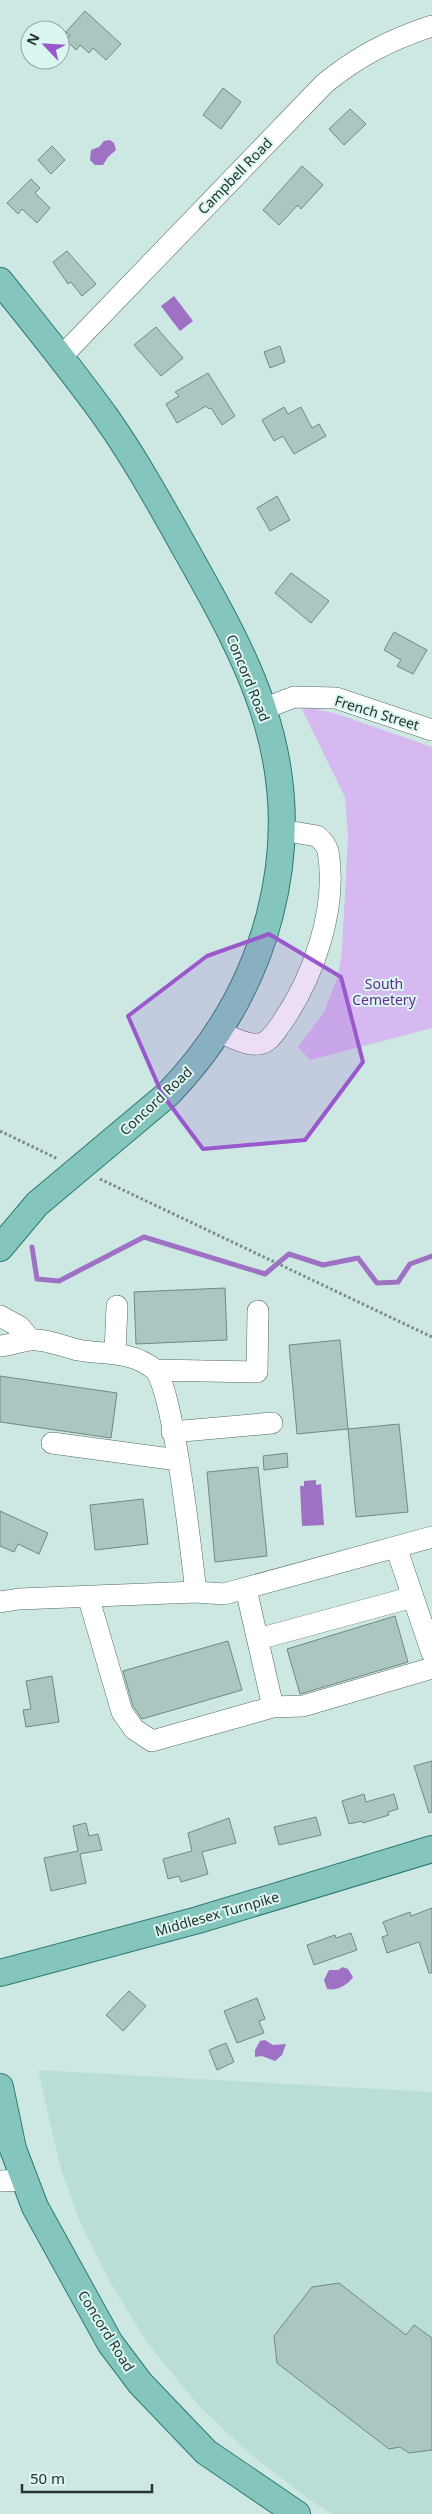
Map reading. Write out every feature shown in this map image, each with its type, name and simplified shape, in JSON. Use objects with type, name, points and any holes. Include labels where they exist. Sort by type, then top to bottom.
[{"type":"main road","name":"Concord Road","points":[[0,281],[61,357],[107,419],[164,512],[229,632],[263,709],[277,768],[281,830],[280,860],[268,924],[246,982],[219,1032],[187,1074],[168,1094],[37,1204],[0,1248]]},
{"type":"main road","name":"Middlesex Turnpike","points":[[0,1973],[198,1920],[432,1849]]},
{"type":"main road","name":"Concord Road","points":[[0,2087],[13,2149],[12,2180],[35,2207],[110,2343],[140,2383],[206,2452],[297,2514]]},
{"type":"street","name":"Campbell Road","points":[[61,357],[324,84],[352,61],[411,33],[432,26]]},
{"type":"street","name":"French Street","points":[[263,709],[294,697],[336,698],[432,730]]},
{"type":"street","points":[[219,1032],[253,1044],[266,1041],[274,1034],[292,1006],[318,948],[328,897],[327,850],[317,836],[281,830]]},
{"type":"street","points":[[115,1352],[117,1306]]},
{"type":"street","points":[[0,1346],[30,1339],[81,1350],[115,1352],[138,1359],[156,1370],[257,1372],[258,1311]]},
{"type":"street","points":[[0,1316],[20,1328],[30,1339]]},
{"type":"street","points":[[156,1370],[164,1386],[178,1460],[196,1592]]},
{"type":"street","points":[[172,1432],[272,1423]]},
{"type":"street","points":[[52,1443],[178,1460]]},
{"type":"street","points":[[0,1602],[19,1599],[196,1592],[224,1594],[432,1537]]},
{"type":"street","points":[[396,1547],[432,1653]]},
{"type":"street","points":[[246,1588],[273,1707]]},
{"type":"street","points":[[88,1596],[122,1712],[134,1729],[152,1741],[273,1707],[303,1706],[432,1668]]},
{"type":"street","points":[[258,1639],[413,1597]]},
{"type":"path","points":[[0,1131],[432,1337]]},
{"type":"highlighted area","points":[[269,934],[341,977],[363,1062],[305,1140],[203,1149],[162,1094],[128,1016],[207,956]]},
{"type":"shaded area","points":[[110,140],[114,143],[116,150],[103,165],[95,165],[90,160],[91,150],[99,147],[104,141]]},
{"type":"shaded area","points":[[174,296],[193,321],[180,331],[161,306]]},
{"type":"shaded area","points":[[316,1480],[316,1485],[321,1484],[324,1525],[302,1526],[300,1486],[304,1486],[304,1481]]},
{"type":"shaded area","points":[[343,1967],[348,1969],[353,1977],[341,1987],[327,1989],[324,1980],[329,1970],[338,1970]]},
{"type":"shaded area","points":[[265,2040],[273,2045],[286,2044],[282,2055],[275,2061],[262,2056],[255,2057],[255,2050],[260,2041]]},
{"type":"shaded area","points":[[38,2070],[432,2092],[432,2514],[332,2514],[311,2501],[250,2454],[199,2406],[149,2345],[111,2284],[79,2220],[60,2166]]},
{"type":"green space","name":"South Cemetery","points":[[300,705],[337,714],[432,747],[432,1028],[310,1060],[298,1047],[324,1012],[338,976],[342,950],[348,836],[345,797]]},
{"type":"building","points":[[85,11],[121,44],[106,60],[93,48],[89,53],[80,45],[76,50],[70,44],[70,28]]},
{"type":"building","points":[[223,88],[241,102],[221,129],[203,115]]},
{"type":"building","points":[[350,109],[366,124],[344,145],[329,129]]},
{"type":"building","points":[[52,146],[65,160],[51,174],[38,160]]},
{"type":"building","points":[[302,166],[323,185],[301,209],[298,205],[279,225],[263,210]]},
{"type":"building","points":[[31,179],[40,188],[35,193],[50,208],[37,223],[22,209],[18,214],[7,203]]},
{"type":"building","points":[[67,251],[96,284],[82,296],[71,282],[68,284],[53,262]]},
{"type":"building","points":[[156,327],[183,358],[161,376],[134,345]]},
{"type":"building","points":[[280,346],[285,362],[270,368],[264,352]]},
{"type":"building","points":[[208,373],[235,416],[222,425],[211,408],[209,409],[206,406],[177,423],[166,404],[179,396],[175,392]]},
{"type":"building","points":[[284,407],[288,414],[301,407],[312,428],[319,424],[326,436],[294,454],[283,436],[274,441],[262,420]]},
{"type":"building","points":[[277,496],[290,520],[270,531],[257,508]]},
{"type":"building","points":[[291,573],[329,601],[311,623],[275,593]]},
{"type":"building","points":[[394,632],[427,650],[413,674],[397,666],[401,660],[384,650]]},
{"type":"building","points":[[225,1288],[227,1340],[136,1344],[134,1292]]},
{"type":"building","points":[[340,1340],[348,1429],[297,1434],[289,1345]]},
{"type":"building","points":[[0,1376],[117,1393],[111,1438],[0,1422]]},
{"type":"building","points":[[399,1424],[408,1512],[356,1517],[348,1429]]},
{"type":"building","points":[[287,1453],[288,1467],[264,1470],[263,1456]]},
{"type":"building","points":[[258,1467],[267,1556],[215,1562],[207,1472]]},
{"type":"building","points":[[143,1499],[148,1544],[95,1550],[90,1505]]},
{"type":"building","points":[[0,1511],[48,1533],[39,1554],[18,1544],[14,1552],[0,1546]]},
{"type":"building","points":[[395,1616],[408,1662],[300,1694],[287,1649]]},
{"type":"building","points":[[228,1641],[242,1690],[142,1719],[133,1706],[123,1671]]},
{"type":"building","points":[[52,1676],[59,1722],[26,1727],[23,1710],[31,1709],[26,1681]]},
{"type":"building","points":[[432,1761],[432,1812],[429,1813],[414,1766]]},
{"type":"building","points":[[364,1794],[366,1802],[394,1794],[398,1809],[388,1812],[389,1815],[363,1823],[362,1821],[349,1824],[342,1801]]},
{"type":"building","points":[[316,1817],[321,1835],[279,1845],[274,1827]]},
{"type":"building","points":[[229,1818],[236,1843],[202,1852],[208,1874],[181,1882],[179,1876],[168,1879],[163,1859],[192,1851],[188,1833]]},
{"type":"building","points":[[86,1823],[89,1836],[98,1834],[102,1850],[80,1854],[86,1883],[51,1891],[44,1858],[78,1851],[73,1826]]},
{"type":"building","points":[[432,1908],[432,1973],[429,1973],[419,1942],[387,1953],[382,1937],[388,1935],[383,1922],[410,1912],[411,1916]]},
{"type":"building","points":[[351,1933],[357,1950],[314,1965],[307,1945],[335,1935],[336,1938]]},
{"type":"building","points":[[129,1991],[146,2006],[123,2031],[106,2015]]},
{"type":"building","points":[[257,1998],[265,2019],[259,2021],[264,2033],[237,2043],[224,2011]]},
{"type":"building","points":[[226,2043],[234,2062],[217,2070],[209,2050]]},
{"type":"building","points":[[339,2283],[406,2335],[414,2325],[432,2338],[432,2450],[409,2453],[400,2447],[389,2449],[277,2363],[274,2336],[312,2287]]},
{"type":"waterway","points":[[32,1247],[37,1279],[59,1281],[144,1237],[265,1274],[289,1254],[323,1265],[358,1258],[377,1283],[398,1282],[410,1264],[432,1256]]}]
